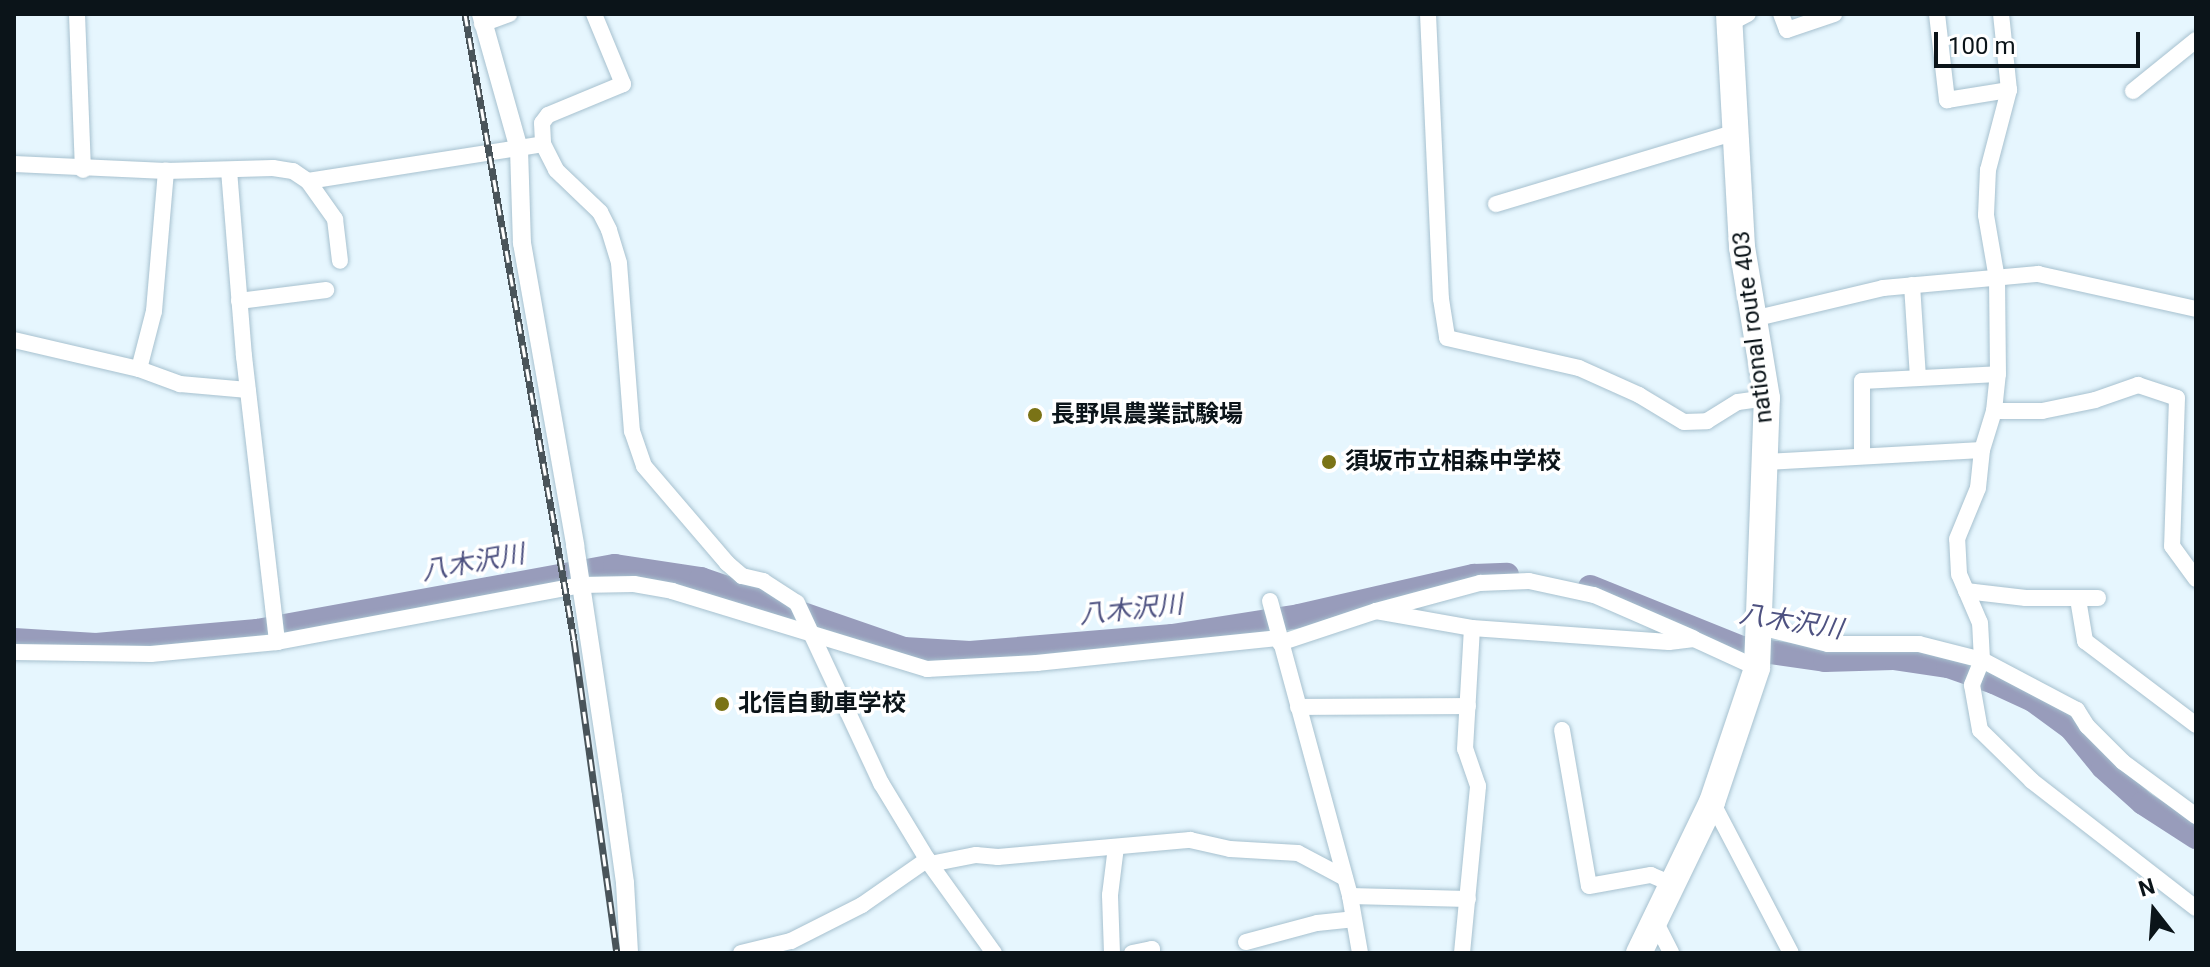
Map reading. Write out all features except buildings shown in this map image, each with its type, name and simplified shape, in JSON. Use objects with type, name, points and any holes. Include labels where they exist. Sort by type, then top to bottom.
[{"type":"highway","name":"national route 403","points":[[1639,953],[1712,802],[1757,668],[1767,398],[1742,247],[1736,132],[1736,17]]},
{"type":"street","points":[[77,14],[83,170]]},
{"type":"street","points":[[509,14],[482,19],[519,149],[522,243],[575,545],[625,883],[629,953]]},
{"type":"street","points":[[594,14],[623,84],[548,115],[542,123],[543,144],[556,170],[600,212],[609,230],[620,277],[628,405],[644,466],[727,563],[742,576],[763,581],[797,603],[881,783],[929,862],[994,953]]},
{"type":"street","points":[[1428,14],[1441,299],[1447,338],[1579,368],[1639,395],[1684,422],[1707,421],[1738,402],[1767,398]]},
{"type":"street","points":[[1781,14],[1787,30],[1834,14]]},
{"type":"street","points":[[1937,14],[1947,100],[2009,90]]},
{"type":"street","points":[[2001,14],[2009,90],[1988,170],[1986,215],[1997,279],[1998,374],[1994,411],[1982,450],[1978,488],[1957,539],[1959,574],[1980,623],[1982,660],[1972,685],[1980,730],[2032,781],[2196,908]]},
{"type":"street","points":[[2133,91],[2196,40]]},
{"type":"street","points":[[1496,204],[1736,132]]},
{"type":"street","points":[[308,181],[543,144]]},
{"type":"street","points":[[14,164],[83,170],[273,168],[293,171],[308,181],[335,219],[340,261]]},
{"type":"street","points":[[229,170],[239,301],[276,639]]},
{"type":"street","points":[[139,369],[154,311],[166,171]]},
{"type":"street","points":[[1753,319],[1883,288],[2038,274],[2196,309]]},
{"type":"street","points":[[1912,285],[1918,378]]},
{"type":"street","points":[[239,301],[326,290]]},
{"type":"street","points":[[14,340],[139,369],[180,384],[248,390]]},
{"type":"street","points":[[1862,456],[1862,381],[1998,374]]},
{"type":"street","points":[[1994,411],[2042,411],[2095,400],[2138,385],[2177,398],[2172,546],[2194,573]]},
{"type":"street","points":[[1766,462],[1982,450]]},
{"type":"street","points":[[14,652],[151,654],[276,639],[581,585],[634,584],[672,591],[927,669],[1037,663],[1278,640],[1480,583],[1529,581],[1594,595],[1757,668]]},
{"type":"street","points":[[1966,591],[2026,598],[2098,598]]},
{"type":"street","points":[[2078,599],[2085,641],[2196,725]]},
{"type":"street","points":[[1270,601],[1278,640],[1350,896],[1360,953]]},
{"type":"street","points":[[1376,611],[1472,628],[1669,642],[1694,639]]},
{"type":"street","points":[[1760,627],[1828,644],[1919,644],[1982,660],[2077,710],[2087,726],[2123,762],[2196,816]]},
{"type":"street","points":[[1462,953],[1478,786],[1465,749],[1472,628]]},
{"type":"street","points":[[1298,707],[1468,706]]},
{"type":"street","points":[[1562,730],[1589,886],[1651,875],[1674,885]]},
{"type":"street","points":[[1712,802],[1791,953]]},
{"type":"street","points":[[741,953],[791,941],[862,905],[929,862],[976,855],[1190,840],[1230,849],[1298,853],[1345,878]]},
{"type":"street","points":[[1112,953],[1110,895],[1116,847]]},
{"type":"street","points":[[1350,896],[1468,899]]},
{"type":"street","points":[[1246,942],[1317,923],[1353,919]]},
{"type":"street","points":[[1654,919],[1671,953]]},
{"type":"street","points":[[1132,953],[1152,949],[1152,953]]},
{"type":"waterway","name":"八木沢川","points":[[14,640],[96,645],[257,631],[615,566],[701,579],[904,649],[970,653],[1172,636],[1299,616],[1474,576],[1507,575]]},
{"type":"waterway","name":"八木沢川","points":[[1590,587],[1742,648],[1825,660],[1893,658],[1948,666],[1994,682],[2033,700],[2071,728],[2103,767],[2143,803],[2196,837]]},
{"type":"railway","points":[[465,14],[574,640],[617,953]]},
{"type":"place","name":"長野県農業試験場","points":[[1035,415]]},
{"type":"place","name":"須坂市立相森中学校","points":[[1329,462]]},
{"type":"place","name":"北信自動車学校","points":[[722,704]]}]
